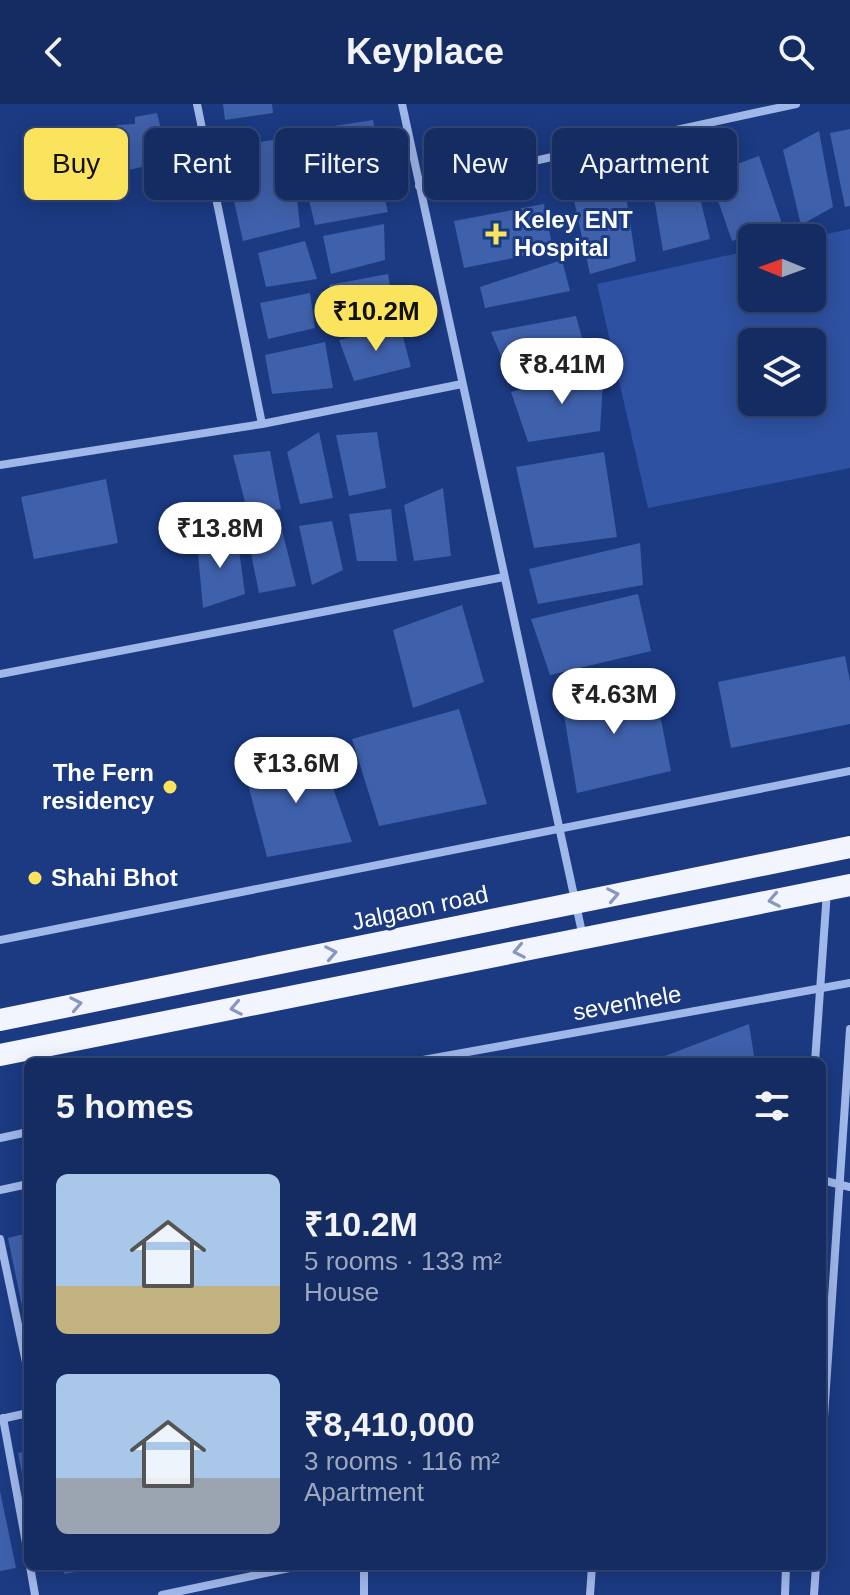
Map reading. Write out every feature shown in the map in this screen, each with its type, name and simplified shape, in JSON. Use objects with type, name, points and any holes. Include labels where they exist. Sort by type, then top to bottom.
[{"type":"highway","name":"Jalgaon road","points":[[0,1020],[850,847]]},
{"type":"highway","points":[[0,1055],[850,885]]},
{"type":"street","points":[[197,104],[262,424]]},
{"type":"street","points":[[402,104],[583,938]]},
{"type":"street","points":[[419,186],[796,104]]},
{"type":"street","points":[[0,465],[262,424],[462,384]]},
{"type":"street","points":[[0,674],[504,577]]},
{"type":"street","points":[[0,940],[850,771]]},
{"type":"street","points":[[815,1058],[827,890]]},
{"type":"street","name":"sevenhele","points":[[435,1058],[850,983]]},
{"type":"street","points":[[826,1404],[846,1186],[850,1029]]},
{"type":"street","points":[[0,1138],[24,1133]]},
{"type":"street","points":[[826,1181],[846,1186]]},
{"type":"street","points":[[0,1190],[24,1185]]},
{"type":"street","points":[[0,1239],[24,1353]]},
{"type":"street","points":[[24,1414],[2,1418],[24,1533]]},
{"type":"street","points":[[31,1570],[35,1595]]},
{"type":"street","points":[[162,1595],[280,1570]]},
{"type":"street","points":[[364,1570],[364,1595]]},
{"type":"street","points":[[590,1595],[592,1570]]},
{"type":"street","points":[[785,1595],[786,1570]]},
{"type":"street","points":[[814,1595],[816,1570]]},
{"type":"shaded area","points":[[850,229],[850,468],[648,508],[597,284],[738,253],[738,312],[826,312],[826,234]]},
{"type":"building","points":[[223,104],[272,104],[273,113],[225,120]]},
{"type":"building","points":[[157,113],[161,128],[144,128],[144,167],[128,170],[128,128],[115,128],[117,125],[135,124],[135,117]]},
{"type":"building","points":[[373,120],[374,128],[321,128]]},
{"type":"building","points":[[850,129],[850,206],[845,207],[830,133]]},
{"type":"building","points":[[819,131],[833,207],[803,224],[801,224],[783,150]]},
{"type":"building","points":[[275,140],[275,200],[297,200],[300,227],[243,241],[234,200],[259,200],[259,142]]},
{"type":"building","points":[[759,156],[782,224],[738,224],[738,239],[732,241],[718,200],[737,200],[737,164]]},
{"type":"building","points":[[309,200],[385,200],[388,212],[315,225]]},
{"type":"building","points":[[574,200],[627,200],[636,261],[590,274]]},
{"type":"building","points":[[654,200],[701,200],[710,239],[663,251]]},
{"type":"building","points":[[544,204],[553,250],[464,268],[454,221]]},
{"type":"building","points":[[384,224],[385,260],[331,274],[323,236]]},
{"type":"building","points":[[305,241],[317,279],[266,287],[258,253]]},
{"type":"building","points":[[562,260],[570,291],[485,308],[480,287]]},
{"type":"building","points":[[388,274],[394,311],[339,326],[329,285]]},
{"type":"building","points":[[310,293],[315,328],[268,339],[260,303]]},
{"type":"building","points":[[576,316],[587,356],[506,368],[491,332]]},
{"type":"building","points":[[400,326],[411,367],[354,381],[339,340]]},
{"type":"building","points":[[325,342],[333,388],[272,394],[265,355]]},
{"type":"building","points":[[604,366],[600,431],[528,442],[511,392]]},
{"type":"building","points":[[319,432],[333,498],[300,504],[287,452]]},
{"type":"building","points":[[377,432],[386,488],[349,496],[336,435]]},
{"type":"building","points":[[270,451],[281,509],[248,514],[233,455]]},
{"type":"building","points":[[604,452],[617,537],[534,548],[516,467]]},
{"type":"building","points":[[106,479],[118,543],[34,559],[21,497]]},
{"type":"building","points":[[443,488],[451,556],[414,561],[404,505]]},
{"type":"building","points":[[391,509],[397,561],[357,561],[349,514]]},
{"type":"building","points":[[332,521],[343,570],[312,585],[299,526]]},
{"type":"building","points":[[281,526],[296,586],[259,593],[246,529]]},
{"type":"building","points":[[237,535],[245,594],[203,608],[197,543]]},
{"type":"building","points":[[640,543],[643,585],[538,604],[529,569]]},
{"type":"building","points":[[638,594],[651,651],[550,675],[531,619]]},
{"type":"building","points":[[462,605],[484,682],[413,708],[393,630]]},
{"type":"building","points":[[845,656],[850,681],[850,724],[731,748],[718,682]]},
{"type":"building","points":[[655,689],[671,771],[577,793],[560,691]]},
{"type":"building","points":[[459,709],[487,804],[379,826],[352,739]]},
{"type":"building","points":[[320,751],[352,842],[267,857],[244,769]]},
{"type":"building","points":[[749,1024],[754,1058],[660,1058]]},
{"type":"building","points":[[24,1234],[24,1315],[8,1238]]},
{"type":"building","points":[[24,1452],[24,1484],[18,1453]]},
{"type":"building","points":[[0,1491],[16,1568],[0,1571]]},
{"type":"building","points":[[63,1570],[86,1570],[64,1574]]},
{"type":"place","name":"Keley ENT Hospital","points":[[496,234]]},
{"type":"place","name":"The Fern residency","points":[[170,787]]},
{"type":"place","name":"Shahi Bhot","points":[[35,878]]}]
